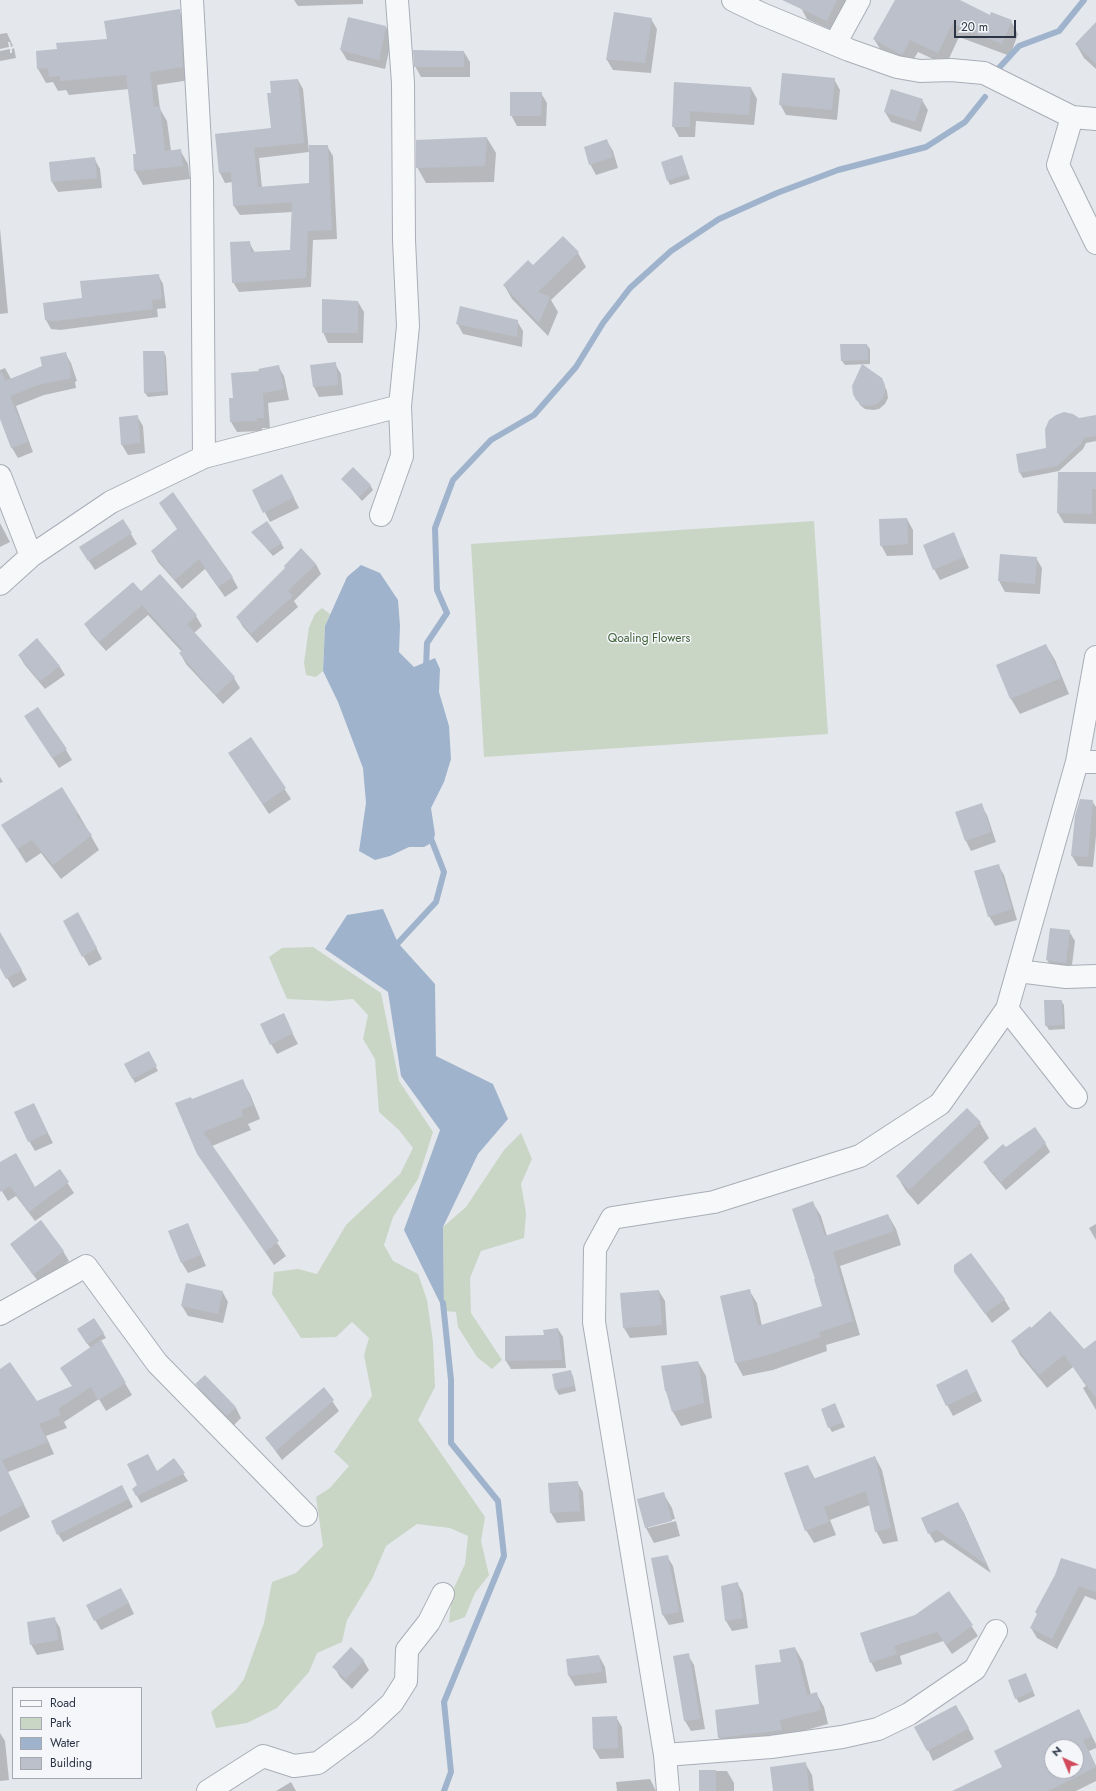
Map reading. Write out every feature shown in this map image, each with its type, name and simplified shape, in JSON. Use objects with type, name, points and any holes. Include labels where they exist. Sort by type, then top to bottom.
[{"type":"street","points":[[192,0],[202,180],[204,457]]},
{"type":"street","points":[[381,515],[402,456],[400,406],[408,326],[404,240],[403,83],[397,0]]},
{"type":"street","points":[[733,0],[762,14],[897,67],[920,71],[951,70],[984,73],[1072,117],[1096,119]]},
{"type":"street","points":[[836,44],[859,0]]},
{"type":"street","points":[[1072,117],[1058,165],[1096,243]]},
{"type":"street","points":[[0,584],[31,556],[111,502],[204,457],[400,406]]},
{"type":"street","points":[[0,476],[31,556]]},
{"type":"street","points":[[668,1791],[665,1755],[594,1322],[595,1249],[612,1218],[714,1202],[860,1156],[940,1104],[1008,1009],[1018,971],[1086,762],[1096,657]]},
{"type":"street","points":[[1018,971],[1066,978],[1096,976]]},
{"type":"street","points":[[1008,1009],[1076,1097]]},
{"type":"street","points":[[0,1314],[86,1266],[157,1362],[306,1515]]},
{"type":"street","points":[[208,1791],[263,1756],[294,1766],[318,1763],[365,1728],[392,1704],[406,1681],[407,1650],[429,1622],[442,1594]]},
{"type":"street","points":[[665,1755],[771,1747],[842,1737],[878,1729],[909,1714],[975,1669],[996,1631]]},
{"type":"green space","name":"Qoaling Flowers","points":[[814,521],[828,734],[484,757],[471,544]]},
{"type":"green space","points":[[322,608],[330,614],[325,626],[323,671],[316,677],[306,675],[304,663],[309,627],[315,614]]},
{"type":"green space","points":[[313,947],[381,993],[399,1081],[433,1132],[418,1179],[393,1217],[384,1245],[393,1261],[418,1274],[427,1300],[433,1342],[435,1387],[418,1420],[485,1517],[481,1541],[489,1575],[475,1593],[465,1617],[449,1623],[452,1592],[465,1564],[468,1536],[450,1528],[417,1524],[386,1546],[372,1579],[347,1620],[342,1642],[317,1653],[309,1672],[277,1708],[247,1723],[216,1728],[211,1712],[235,1691],[244,1679],[264,1623],[272,1582],[296,1573],[323,1546],[316,1497],[330,1488],[349,1466],[334,1452],[372,1396],[364,1355],[369,1338],[352,1322],[336,1337],[301,1338],[272,1294],[274,1272],[298,1269],[317,1274],[346,1225],[400,1174],[413,1148],[399,1130],[379,1112],[375,1059],[363,1039],[368,1015],[353,999],[330,1001],[287,999],[269,957],[282,948]]},
{"type":"green space","points":[[521,1133],[532,1159],[521,1184],[526,1213],[524,1238],[481,1251],[470,1278],[471,1313],[502,1360],[492,1369],[477,1357],[458,1327],[456,1312],[444,1311],[443,1227],[466,1207],[504,1150]]},
{"type":"water","points":[[361,565],[380,573],[398,600],[400,626],[399,652],[414,667],[435,658],[440,669],[439,692],[449,726],[451,759],[444,782],[431,808],[435,834],[433,842],[424,847],[409,847],[390,856],[375,860],[359,851],[366,803],[363,768],[338,702],[323,671],[325,626],[347,577]]},
{"type":"water","points":[[383,909],[398,943],[435,984],[436,1056],[493,1084],[508,1119],[478,1154],[443,1227],[444,1311],[404,1230],[440,1130],[401,1076],[388,992],[325,949],[347,915]]},
{"type":"building","points":[[782,0],[837,0],[827,21]]},
{"type":"building","points":[[895,0],[960,0],[990,15],[991,12],[1012,20],[1002,44],[952,24],[938,53],[910,40],[902,55],[873,39]]},
{"type":"building","points":[[180,9],[183,67],[150,72],[154,107],[160,106],[165,151],[181,149],[183,166],[134,171],[133,154],[136,154],[126,75],[60,81],[60,76],[49,77],[48,68],[37,69],[36,51],[57,49],[56,43],[107,39],[104,21]]},
{"type":"building","points":[[614,12],[652,18],[645,63],[606,60]]},
{"type":"building","points":[[348,17],[386,26],[379,60],[340,50]]},
{"type":"building","points":[[1096,22],[1096,64],[1075,44]]},
{"type":"building","points":[[413,50],[464,51],[464,67],[414,67]]},
{"type":"building","points":[[782,73],[835,78],[832,110],[779,105]]},
{"type":"building","points":[[298,79],[304,143],[254,148],[258,187],[309,183],[309,145],[328,145],[332,230],[308,231],[306,278],[232,283],[230,242],[250,241],[251,252],[290,250],[292,202],[233,206],[231,172],[219,173],[215,134],[271,128],[267,93],[271,93],[270,81]]},
{"type":"building","points":[[674,82],[751,87],[749,115],[690,111],[690,127],[672,127]]},
{"type":"building","points":[[891,89],[923,99],[915,122],[884,112]]},
{"type":"building","points":[[510,92],[542,92],[541,116],[510,116]]},
{"type":"building","points":[[487,137],[485,166],[416,168],[416,140]]},
{"type":"building","points":[[607,139],[613,157],[589,165],[584,147]]},
{"type":"building","points":[[682,155],[688,174],[667,181],[661,162]]},
{"type":"building","points":[[95,157],[97,178],[51,182],[49,162]]},
{"type":"building","points":[[563,236],[579,252],[538,292],[550,297],[539,323],[503,285],[528,260],[533,265]]},
{"type":"building","points":[[159,274],[162,299],[152,300],[153,309],[54,321],[45,320],[43,303],[82,298],[80,281]]},
{"type":"building","points":[[322,299],[358,301],[358,333],[322,333]]},
{"type":"building","points":[[460,306],[518,320],[517,337],[456,324]]},
{"type":"building","points":[[840,344],[867,344],[868,360],[841,361]]},
{"type":"building","points":[[143,351],[164,351],[166,391],[144,393]]},
{"type":"building","points":[[66,352],[71,371],[71,378],[38,385],[10,396],[28,442],[11,448],[0,419],[0,373],[2,372],[5,381],[42,366],[40,357]]},
{"type":"building","points":[[336,362],[338,385],[313,387],[310,365]]},
{"type":"building","points":[[862,364],[882,378],[885,385],[885,392],[882,399],[877,404],[869,406],[862,405],[856,400],[853,394],[852,386]]},
{"type":"building","points":[[279,365],[284,389],[263,393],[264,418],[256,418],[257,421],[230,422],[229,398],[233,398],[231,373],[259,371],[258,369]]},
{"type":"building","points":[[1064,412],[1073,414],[1079,418],[1096,415],[1096,436],[1084,438],[1081,444],[1057,466],[1019,473],[1016,454],[1046,448],[1045,429],[1049,420]]},
{"type":"building","points":[[138,415],[140,443],[121,445],[119,417]]},
{"type":"building","points":[[353,467],[371,485],[359,497],[341,479]]},
{"type":"building","points":[[1058,472],[1096,472],[1096,489],[1092,489],[1092,514],[1057,513]]},
{"type":"building","points":[[282,474],[294,497],[263,513],[252,490]]},
{"type":"building","points":[[173,492],[233,577],[218,587],[199,559],[175,580],[151,551],[177,529],[159,503]]},
{"type":"building","points":[[907,518],[908,544],[880,546],[879,519]]},
{"type":"building","points":[[123,519],[132,533],[88,561],[79,547]]},
{"type":"building","points":[[267,521],[282,543],[269,551],[251,532]]},
{"type":"building","points":[[954,532],[964,557],[933,570],[923,545]]},
{"type":"building","points":[[301,548],[316,564],[288,591],[293,596],[251,634],[236,617],[285,568],[284,566]]},
{"type":"building","points":[[1000,554],[1037,557],[1035,584],[998,581]]},
{"type":"building","points":[[160,574],[197,615],[187,624],[235,677],[216,695],[179,653],[183,650],[142,605],[99,642],[84,624],[133,582],[141,591]]},
{"type":"building","points":[[37,638],[60,666],[40,681],[18,655]]},
{"type":"building","points":[[1046,644],[1061,678],[1010,699],[996,665]]},
{"type":"building","points":[[38,707],[67,749],[52,758],[24,716]]},
{"type":"building","points":[[251,737],[286,788],[263,804],[228,753]]},
{"type":"building","points":[[62,787],[78,813],[76,815],[92,835],[53,865],[32,840],[17,849],[1,825]]},
{"type":"building","points":[[1080,799],[1093,800],[1088,857],[1071,856],[1075,816]]},
{"type":"building","points":[[982,803],[991,832],[965,841],[955,812]]},
{"type":"building","points":[[999,864],[1012,909],[988,917],[974,871]]},
{"type":"building","points":[[78,912],[97,948],[82,957],[63,921]]},
{"type":"building","points":[[1050,928],[1070,930],[1066,963],[1046,960]]},
{"type":"building","points":[[0,932],[22,970],[6,979],[0,968]]},
{"type":"building","points":[[1044,1000],[1062,1000],[1063,1025],[1045,1026]]},
{"type":"building","points":[[284,1013],[293,1033],[270,1045],[260,1024]]},
{"type":"building","points":[[149,1051],[157,1066],[132,1079],[124,1064]]},
{"type":"building","points":[[243,1079],[253,1105],[241,1110],[243,1116],[203,1132],[279,1241],[265,1252],[197,1154],[175,1103],[191,1097],[192,1099]]},
{"type":"building","points":[[34,1103],[48,1133],[28,1142],[14,1112]]},
{"type":"building","points":[[967,1108],[981,1122],[909,1190],[896,1176]]},
{"type":"building","points":[[1035,1127],[1046,1143],[1001,1182],[983,1162],[1003,1144],[1006,1147]]},
{"type":"building","points":[[16,1153],[35,1187],[60,1169],[69,1182],[29,1212],[10,1186],[0,1192],[0,1162]]},
{"type":"building","points":[[813,1201],[825,1236],[888,1214],[894,1231],[833,1252],[853,1321],[819,1332],[820,1337],[765,1356],[735,1363],[720,1296],[750,1289],[758,1326],[822,1306],[815,1279],[792,1209]]},
{"type":"building","points":[[41,1220],[64,1251],[33,1275],[10,1244]]},
{"type":"building","points":[[188,1223],[201,1255],[181,1263],[168,1231]]},
{"type":"building","points":[[971,1253],[1005,1299],[985,1314],[954,1272],[954,1265]]},
{"type":"building","points":[[186,1283],[223,1291],[218,1314],[181,1306]]},
{"type":"building","points":[[659,1290],[662,1325],[623,1328],[620,1293]]},
{"type":"building","points":[[1050,1311],[1084,1349],[1096,1340],[1096,1398],[1064,1355],[1039,1375],[1011,1341],[1030,1326],[1031,1328]]},
{"type":"building","points":[[94,1318],[104,1333],[87,1344],[77,1329]]},
{"type":"building","points":[[558,1328],[562,1360],[505,1361],[505,1336],[544,1335],[543,1330]]},
{"type":"building","points":[[101,1340],[126,1383],[98,1400],[91,1387],[58,1409],[61,1415],[39,1424],[48,1442],[2,1460],[24,1504],[0,1517],[0,1369],[10,1362],[37,1401],[72,1386],[60,1368]]},
{"type":"building","points":[[698,1361],[704,1403],[672,1412],[665,1391],[661,1366]]},
{"type":"building","points":[[967,1369],[977,1391],[946,1406],[936,1385]]},
{"type":"building","points":[[571,1370],[574,1386],[555,1390],[552,1374]]},
{"type":"building","points":[[205,1375],[236,1407],[227,1416],[195,1384]]},
{"type":"building","points":[[324,1387],[334,1400],[276,1451],[265,1438]]},
{"type":"building","points":[[835,1403],[843,1422],[828,1428],[821,1409]]},
{"type":"building","points":[[148,1454],[157,1471],[174,1458],[185,1473],[136,1496],[132,1489],[137,1485],[127,1464]]},
{"type":"building","points":[[875,1456],[891,1528],[875,1532],[866,1491],[824,1507],[829,1522],[805,1531],[784,1473],[808,1465],[813,1479]]},
{"type":"building","points":[[578,1481],[580,1511],[550,1513],[548,1483]]},
{"type":"building","points":[[122,1485],[129,1499],[57,1535],[51,1521]]},
{"type":"building","points":[[664,1492],[672,1521],[645,1528],[637,1499]]},
{"type":"building","points":[[958,1502],[987,1565],[937,1530],[928,1534],[921,1518]]},
{"type":"building","points":[[668,1555],[679,1612],[662,1615],[651,1558]]},
{"type":"building","points":[[1061,1558],[1096,1569],[1096,1592],[1079,1586],[1052,1639],[1030,1628],[1037,1614],[1035,1612],[1055,1575]]},
{"type":"building","points":[[738,1582],[743,1618],[725,1621],[721,1586]]},
{"type":"building","points":[[121,1588],[129,1603],[94,1621],[86,1605]]},
{"type":"building","points":[[949,1591],[973,1625],[946,1645],[937,1632],[894,1646],[897,1654],[870,1663],[860,1633],[915,1615]]},
{"type":"building","points":[[55,1617],[58,1640],[30,1645],[27,1622]]},
{"type":"building","points":[[351,1647],[364,1660],[346,1679],[332,1667]]},
{"type":"building","points":[[795,1647],[807,1695],[817,1692],[821,1710],[780,1720],[782,1730],[718,1738],[715,1710],[759,1704],[755,1665],[781,1662],[779,1650]]},
{"type":"building","points":[[689,1653],[700,1719],[684,1721],[673,1656]]},
{"type":"building","points":[[599,1655],[602,1672],[568,1676],[566,1659]]},
{"type":"building","points":[[1026,1673],[1033,1691],[1015,1699],[1008,1680]]},
{"type":"building","points":[[956,1705],[969,1728],[927,1751],[914,1727]]},
{"type":"building","points":[[1079,1709],[1092,1736],[1084,1740],[1044,1739],[1044,1779],[1072,1779],[1048,1791],[952,1791],[1002,1767],[994,1751]]},
{"type":"building","points":[[617,1716],[618,1748],[593,1749],[592,1717]]},
{"type":"building","points":[[1084,1742],[1096,1767],[1084,1773]]},
{"type":"building","points":[[806,1762],[809,1791],[773,1791],[770,1767]]},
{"type":"building","points":[[699,1770],[716,1770],[716,1791],[699,1791]]},
{"type":"waterway","points":[[998,69],[1019,46],[1059,31],[1084,0]]},
{"type":"waterway","points":[[426,668],[427,643],[447,613],[437,590],[435,528],[453,480],[491,440],[534,415],[576,367],[603,323],[630,288],[671,251],[719,219],[777,193],[838,170],[926,147],[965,122],[985,97]]},
{"type":"waterway","points":[[395,950],[398,943],[436,902],[444,872],[430,836]]},
{"type":"waterway","points":[[443,1303],[451,1380],[451,1443],[498,1501],[504,1556],[444,1702],[451,1772],[444,1791]]}]
